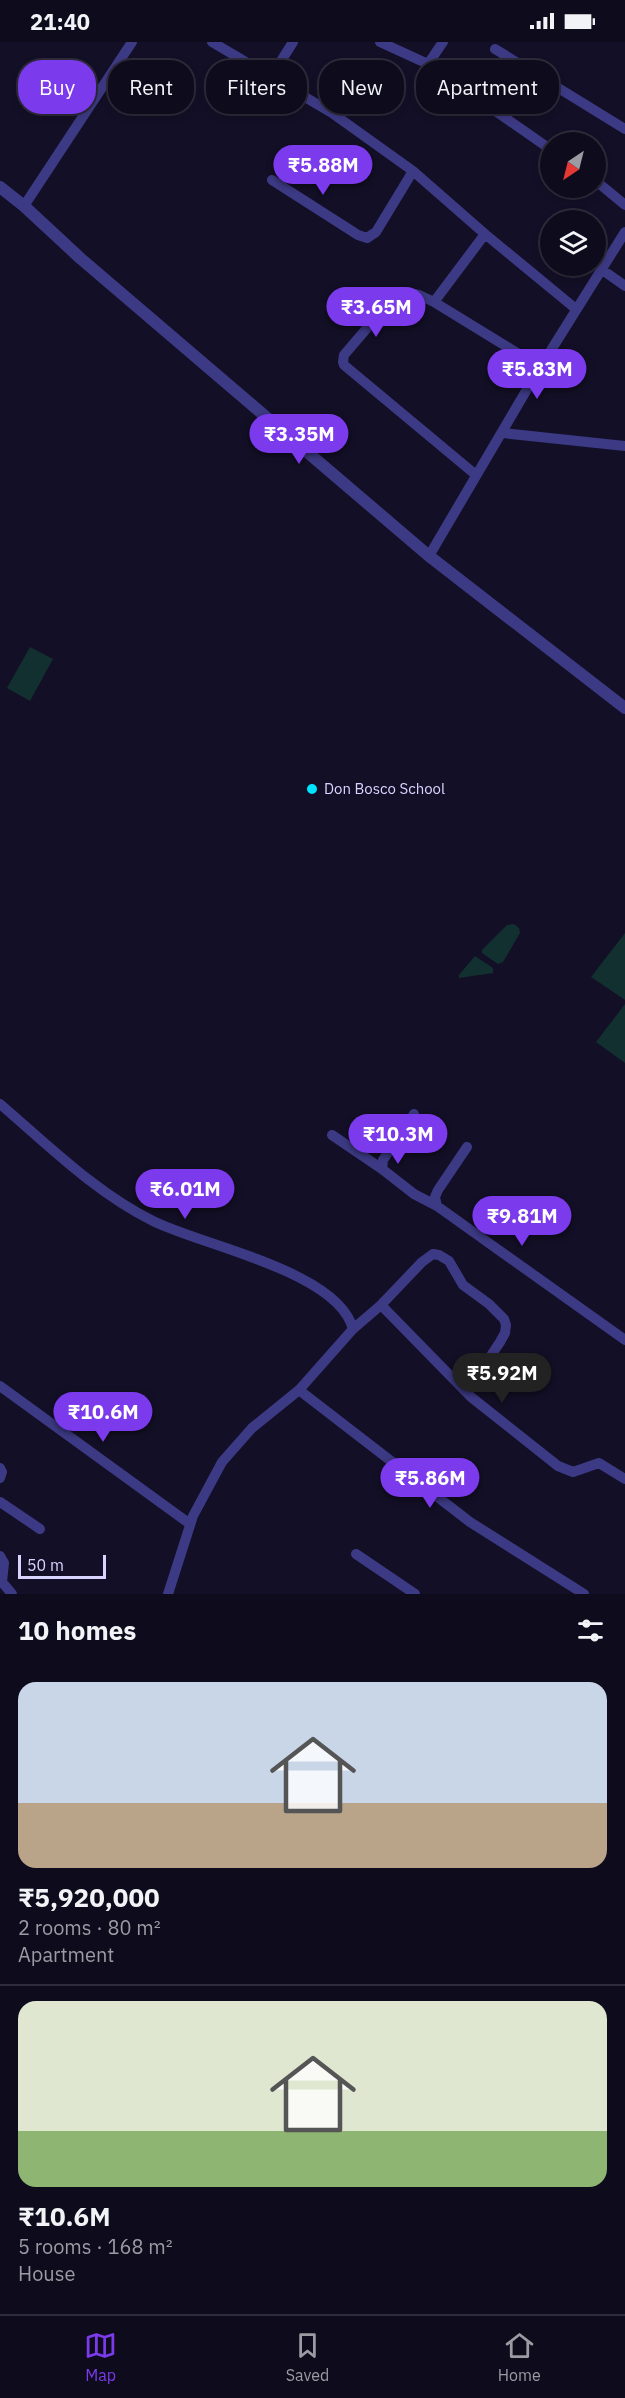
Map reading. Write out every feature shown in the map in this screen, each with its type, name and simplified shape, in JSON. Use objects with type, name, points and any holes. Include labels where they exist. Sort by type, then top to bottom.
[{"type":"street","points":[[24,206],[132,42]]},
{"type":"street","points":[[212,42],[242,60]]},
{"type":"street","points":[[282,60],[293,42]]},
{"type":"street","points":[[380,42],[419,60]]},
{"type":"street","points":[[431,60],[443,42]]},
{"type":"street","points":[[495,50],[625,129]]},
{"type":"street","points":[[307,98],[332,113],[413,171],[576,309]]},
{"type":"street","points":[[500,114],[540,142]]},
{"type":"street","points":[[272,180],[358,235],[367,238],[376,232],[413,171]]},
{"type":"street","points":[[0,187],[429,556],[625,708]]},
{"type":"street","points":[[606,189],[625,205]]},
{"type":"street","points":[[606,262],[625,232]]},
{"type":"street","points":[[434,302],[485,234]]},
{"type":"street","points":[[606,268],[625,278]]},
{"type":"street","points":[[606,270],[625,286]]},
{"type":"street","points":[[429,556],[597,276]]},
{"type":"street","points":[[476,475],[343,362],[344,355],[376,315],[398,295],[409,293],[434,302],[540,368]]},
{"type":"street","points":[[502,433],[625,446]]},
{"type":"street","points":[[0,1104],[98,1187],[125,1206],[190,1237],[241,1253],[296,1275],[339,1304],[353,1329]]},
{"type":"street","points":[[382,1169],[383,1160],[414,1114]]},
{"type":"street","points":[[332,1134],[414,1194],[437,1206],[625,1340]]},
{"type":"street","points":[[437,1206],[435,1197],[438,1190],[467,1147]]},
{"type":"street","points":[[168,1594],[176,1561],[190,1524],[204,1491],[222,1462],[252,1428],[299,1390],[353,1329],[381,1305],[428,1257],[439,1255],[449,1261],[463,1285],[489,1304],[507,1325],[506,1333],[467,1392]]},
{"type":"street","points":[[381,1305],[467,1392],[515,1434],[567,1470],[573,1472],[598,1463],[625,1479]]},
{"type":"street","points":[[0,1386],[190,1524]]},
{"type":"street","points":[[299,1390],[470,1522],[584,1594]]},
{"type":"street","points":[[0,1468],[2,1472],[0,1478]]},
{"type":"street","points":[[0,1502],[40,1529]]},
{"type":"street","points":[[356,1554],[415,1594]]},
{"type":"street","points":[[0,1556],[4,1563],[1,1582],[12,1594]]},
{"type":"green space","points":[[30,647],[53,659],[30,701],[7,688]]},
{"type":"green space","points":[[514,924],[519,928],[520,933],[503,962],[498,964],[482,953],[482,950],[507,925]]},
{"type":"green space","points":[[625,933],[625,1000],[591,977]]},
{"type":"green space","points":[[475,956],[493,968],[493,973],[459,978],[459,975]]},
{"type":"green space","points":[[625,1004],[625,1063],[596,1042]]},
{"type":"place","name":"Don Bosco School","points":[[312,789]]}]
